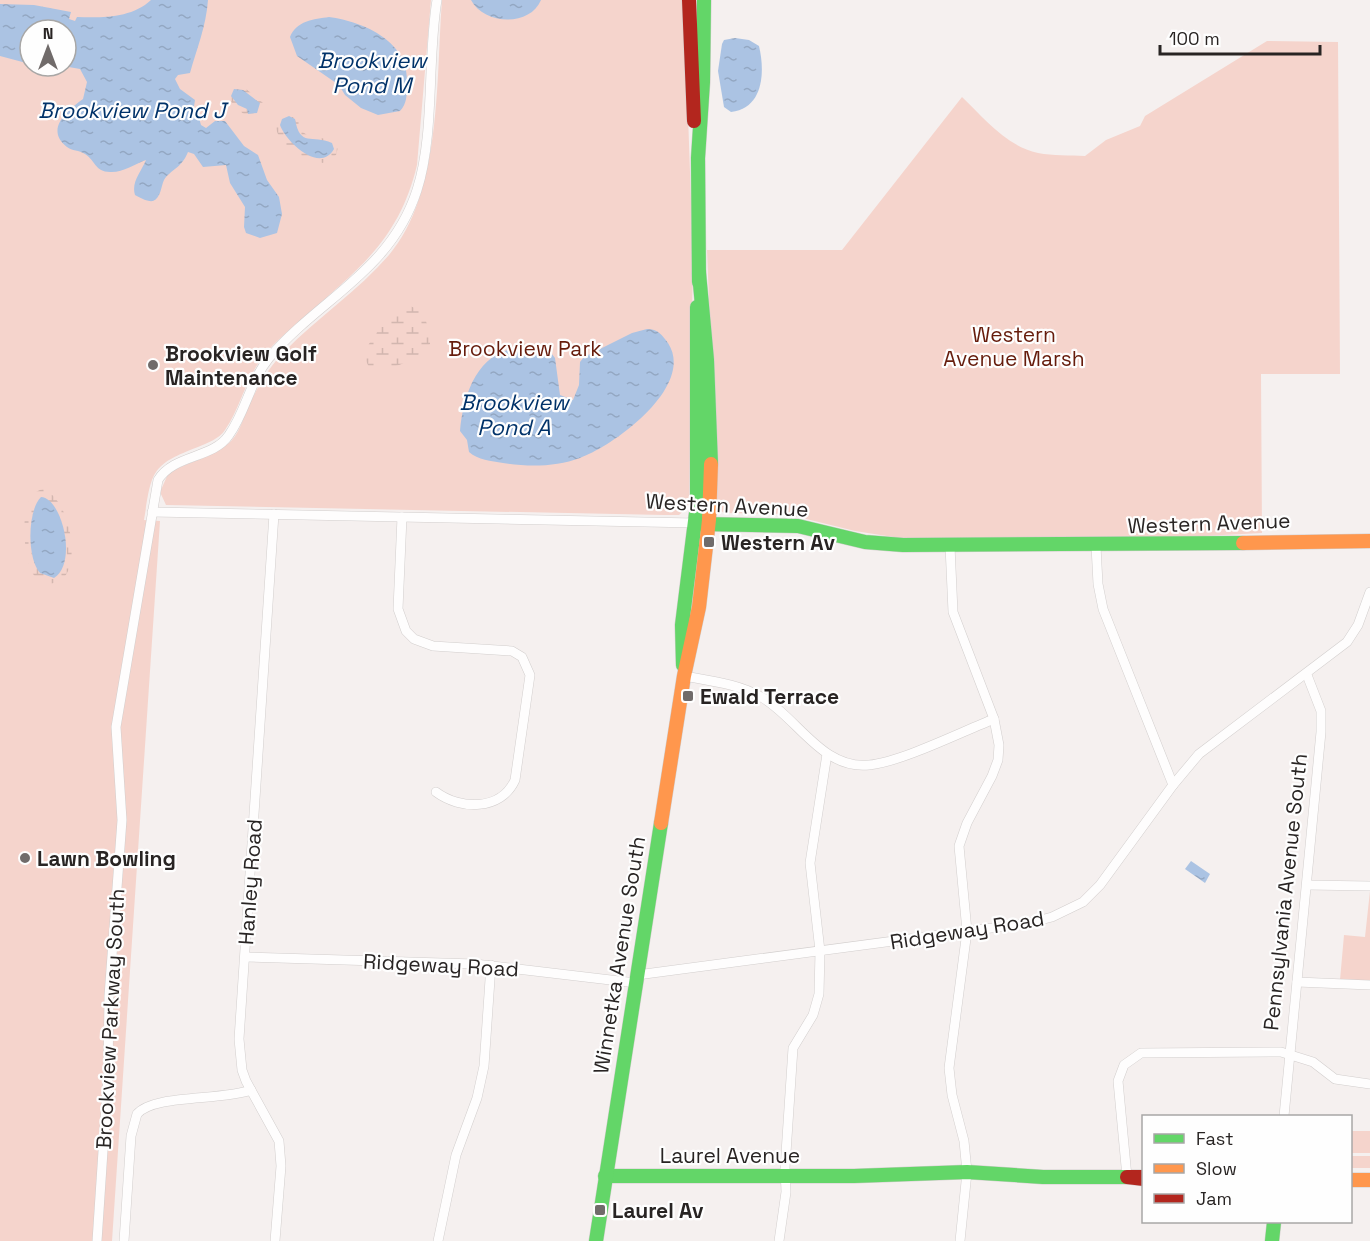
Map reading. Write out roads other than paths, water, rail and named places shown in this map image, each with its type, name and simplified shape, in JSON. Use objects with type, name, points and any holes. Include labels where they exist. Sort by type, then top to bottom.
[{"type":"street","name":"Brookview Parkway South","points":[[97,1241],[108,1076],[109,996],[122,820],[116,728],[158,480],[161,474],[172,465],[227,438],[254,382],[270,357],[371,267],[405,221],[417,191],[424,160],[437,0]]},
{"type":"street","points":[[689,0],[694,123],[698,158]]},
{"type":"street","points":[[698,158],[704,82],[704,0]]},
{"type":"street","name":"Winnetka Avenue South","points":[[596,1241],[684,676],[694,642],[710,402],[706,331],[699,273],[698,158]]},
{"type":"street","name":"Western Avenue","points":[[152,512],[784,525],[875,544],[950,546],[1370,541]]},
{"type":"street","name":"Hanley Road","points":[[274,514],[239,1039],[242,1070],[274,1128],[281,1153],[275,1241]]},
{"type":"street","points":[[402,517],[398,609],[406,631],[414,639],[433,646],[512,651],[522,657],[530,675],[515,780],[508,792],[497,801],[482,804],[456,803],[436,792]]},
{"type":"street","points":[[950,546],[953,612],[994,719],[998,739],[998,760],[967,823],[959,846],[967,932],[949,1068],[952,1095],[964,1140],[967,1176],[960,1241]]},
{"type":"street","points":[[1096,546],[1098,584],[1103,609],[1173,785]]},
{"type":"street","name":"Ridgeway Road","points":[[245,957],[491,965],[636,979],[1042,920],[1083,902],[1100,885],[1173,785],[1206,747],[1307,675],[1347,642],[1358,625],[1370,592]]},
{"type":"street","name":"Pennsylvania Avenue South","points":[[1284,1115],[1322,723],[1319,701],[1307,675]]},
{"type":"street","points":[[684,676],[734,686],[764,699],[789,718],[826,754],[854,765],[877,764],[994,719]]},
{"type":"street","points":[[779,1241],[786,1176],[793,1048],[816,1009],[820,951],[810,863],[826,754]]},
{"type":"street","points":[[1307,885],[1370,886]]},
{"type":"street","points":[[438,1241],[456,1155],[481,1084],[491,965]]},
{"type":"street","points":[[1297,982],[1370,985]]},
{"type":"street","points":[[1127,1177],[1118,1081],[1122,1070],[1132,1058],[1150,1051],[1275,1051],[1313,1062],[1335,1079],[1370,1084]]},
{"type":"street","points":[[124,1241],[130,1136],[137,1114],[141,1109],[155,1103],[228,1097],[251,1090]]},
{"type":"street","name":"Laurel Avenue","points":[[605,1176],[967,1176],[1004,1181],[1043,1177],[1142,1178]]},
{"type":"street","points":[[1352,1180],[1370,1180]]},
{"type":"street","points":[[1272,1241],[1274,1223]]},
{"type":"water","name":"Brookview Pond J","points":[[151,0],[208,0],[203,28],[190,73],[178,75],[175,79],[180,89],[195,100],[193,113],[199,118],[201,125],[206,128],[215,121],[225,121],[244,146],[258,155],[267,180],[279,197],[282,214],[277,233],[260,238],[246,233],[245,207],[230,183],[226,165],[203,167],[194,154],[188,152],[182,162],[164,180],[158,197],[149,201],[135,195],[134,190],[135,181],[146,160],[119,171],[105,171],[98,168],[88,156],[67,147],[60,140],[58,127],[61,120],[83,99],[87,82],[78,69],[77,17],[116,16],[143,6]]},
{"type":"water","points":[[471,0],[541,0],[527,15],[507,20],[486,14]]},
{"type":"water","name":"Brookview Pond J","points":[[0,4],[34,5],[71,12],[69,18],[18,18],[18,61],[0,56]]},
{"type":"water","name":"Brookview Pond M","points":[[329,17],[370,29],[393,46],[406,69],[406,99],[400,111],[378,115],[361,108],[345,95],[339,85],[297,56],[290,37],[297,27],[306,22]]},
{"type":"water","points":[[735,38],[749,40],[759,46],[762,66],[760,87],[756,96],[750,104],[731,112],[724,107],[718,71],[724,40]]},
{"type":"water","points":[[234,89],[243,90],[260,103],[257,113],[248,114],[247,109],[238,105],[231,96]]},
{"type":"water","points":[[289,116],[295,119],[300,134],[304,137],[332,143],[334,149],[328,156],[312,157],[296,147],[280,125],[282,119]]},
{"type":"water","name":"Brookview Pond A","points":[[647,329],[657,331],[668,343],[674,360],[671,377],[661,395],[647,412],[612,441],[580,458],[542,465],[489,461],[469,452],[467,440],[460,431],[464,406],[479,370],[498,354],[515,348],[548,349],[555,358],[560,395],[573,400],[579,385],[580,362],[584,357],[632,333]]},
{"type":"water","points":[[41,497],[49,500],[55,508],[64,532],[65,559],[61,570],[54,578],[40,573],[31,546],[33,513]]},
{"type":"water","points":[[1191,861],[1210,874],[1205,883],[1185,869]]},
{"type":"place","name":"Brookview Golf Maintenance","points":[[153,365]]},
{"type":"place","name":"Western Av","points":[[709,542]]},
{"type":"place","name":"Ewald Terrace","points":[[688,696]]},
{"type":"place","name":"Lawn Bowling","points":[[25,858]]},
{"type":"place","name":"Laurel Av","points":[[600,1210]]},
{"type":"park label","name":"Western Avenue Marsh","points":[[1014,346]]},
{"type":"park label","name":"Brookview Park","points":[[525,348]]}]
